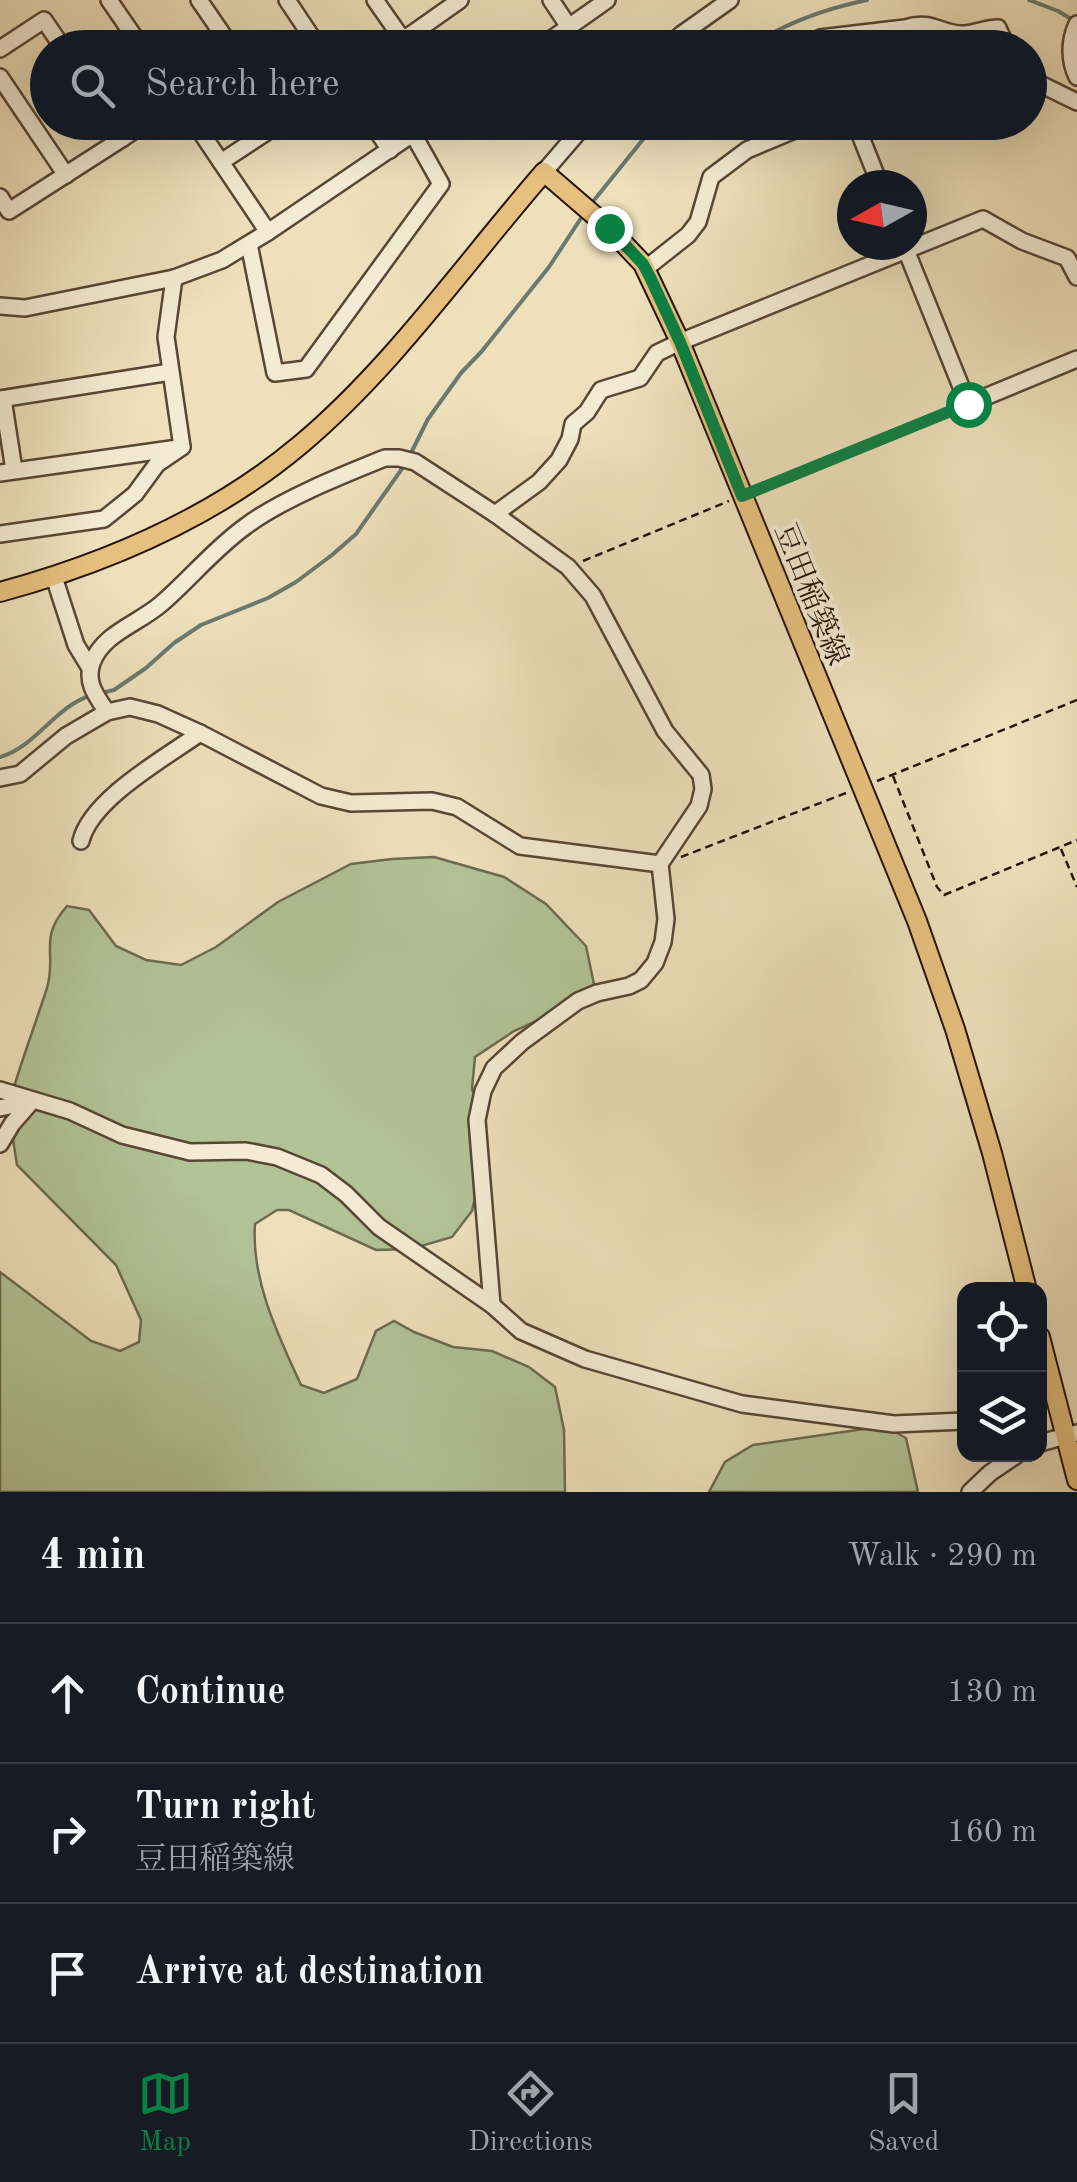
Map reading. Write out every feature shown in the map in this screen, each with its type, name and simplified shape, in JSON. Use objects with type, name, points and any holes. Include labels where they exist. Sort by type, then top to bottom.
[{"type":"main road","name":"豆田稲築線","points":[[544,172],[609,228],[644,267],[680,342],[916,921],[955,1028],[1025,1282]]},
{"type":"main road","points":[[0,592],[90,564],[173,527],[254,479],[300,446],[418,324],[544,172]]},
{"type":"main road","points":[[1047,1359],[1071,1435],[1077,1480]]},
{"type":"street","points":[[109,0],[130,30]]},
{"type":"street","points":[[199,0],[220,30]]},
{"type":"street","points":[[287,0],[307,30]]},
{"type":"street","points":[[375,0],[391,30]]},
{"type":"street","points":[[418,30],[460,0]]},
{"type":"street","points":[[550,0],[569,27]]},
{"type":"street","points":[[565,30],[607,0]]},
{"type":"street","points":[[688,30],[730,0]]},
{"type":"street","points":[[0,49],[44,20],[51,30]]},
{"type":"street","points":[[888,30],[916,24],[946,30]]},
{"type":"street","points":[[1077,24],[1071,54],[1077,77]]},
{"type":"street","points":[[0,77],[30,122]]},
{"type":"street","points":[[1047,87],[1077,102]]},
{"type":"street","points":[[42,140],[66,175]]},
{"type":"street","points":[[0,197],[9,210],[120,140]]},
{"type":"street","points":[[207,140],[268,232]]},
{"type":"street","points":[[222,162],[255,140]]},
{"type":"street","points":[[383,140],[390,150]]},
{"type":"street","points":[[0,306],[25,308],[174,278],[222,260],[404,140]]},
{"type":"street","points":[[249,244],[274,373],[306,369],[441,184],[416,140]]},
{"type":"street","points":[[544,172],[572,140]]},
{"type":"street","points":[[644,267],[688,235],[698,222],[712,177],[747,150],[771,140]]},
{"type":"street","points":[[862,140],[874,170]]},
{"type":"street","points":[[927,240],[983,220],[1022,241],[1067,258],[1077,277]]},
{"type":"street","points":[[494,514],[539,482],[558,460],[573,424],[587,412],[601,390],[640,378],[658,353],[680,342],[876,260]]},
{"type":"street","points":[[910,260],[968,404],[1077,360]]},
{"type":"street","points":[[174,278],[166,337],[182,448]]},
{"type":"street","points":[[170,372],[1,399],[7,472],[182,448]]},
{"type":"street","points":[[0,534],[104,519],[136,494],[157,464],[182,448]]},
{"type":"street","points":[[107,712],[90,680],[90,668],[99,648],[158,607],[245,527],[275,508],[385,458],[415,462],[494,514],[568,567],[593,596],[665,731],[701,775],[703,789],[699,806],[660,864],[666,919],[655,963],[641,980],[578,1001],[522,1042],[494,1068],[483,1092],[477,1135],[492,1305]]},
{"type":"street","points":[[54,577],[76,645],[90,668]]},
{"type":"street","points":[[0,778],[20,774],[66,736],[107,712],[122,708],[142,710],[200,733],[321,796],[352,803],[432,801],[457,807],[520,846],[660,864]]},
{"type":"street","points":[[81,841],[84,829],[105,801],[200,733]]},
{"type":"street","points":[[0,1090],[70,1111],[122,1135],[190,1152],[246,1151],[277,1157],[321,1175],[379,1227],[492,1305],[522,1331],[585,1359],[742,1404],[894,1424],[957,1421]]},
{"type":"street","points":[[0,1108],[32,1101]]},
{"type":"street","points":[[0,1144],[32,1101]]},
{"type":"street","points":[[970,1492],[1006,1462]]},
{"type":"path","points":[[568,567],[968,404]]},
{"type":"path","points":[[892,774],[937,887],[944,894],[1077,840]]},
{"type":"path","points":[[1060,847],[1077,887]]},
{"type":"green space","points":[[434,857],[504,877],[546,904],[586,946],[595,989],[585,999],[514,1031],[475,1057],[472,1089],[483,1120],[481,1171],[472,1211],[452,1237],[411,1249],[376,1250],[289,1210],[277,1210],[255,1224],[257,1266],[268,1307],[301,1385],[324,1393],[357,1379],[376,1331],[394,1321],[453,1347],[492,1351],[529,1367],[555,1387],[564,1430],[565,1492],[0,1492],[0,1272],[91,1341],[120,1351],[139,1342],[141,1320],[116,1265],[17,1165],[5,1117],[47,988],[51,937],[58,918],[67,906],[89,910],[116,946],[146,960],[181,965],[216,947],[278,902],[351,864]]},
{"type":"green space","points":[[884,1426],[906,1438],[918,1492],[709,1492],[725,1462],[753,1445]]},
{"type":"waterway","points":[[778,30],[867,0]]},
{"type":"waterway","points":[[1029,0],[1073,20]]},
{"type":"waterway","points":[[591,204],[643,140]]},
{"type":"waterway","points":[[410,455],[428,419],[461,373],[549,267],[585,212]]},
{"type":"waterway","points":[[101,693],[114,690],[201,625],[268,598],[332,555],[356,534],[406,463]]},
{"type":"waterway","points":[[0,757],[24,745],[67,708],[92,695]]},
{"type":"route","points":[[609,228],[650,277],[742,496],[968,404]]}]
